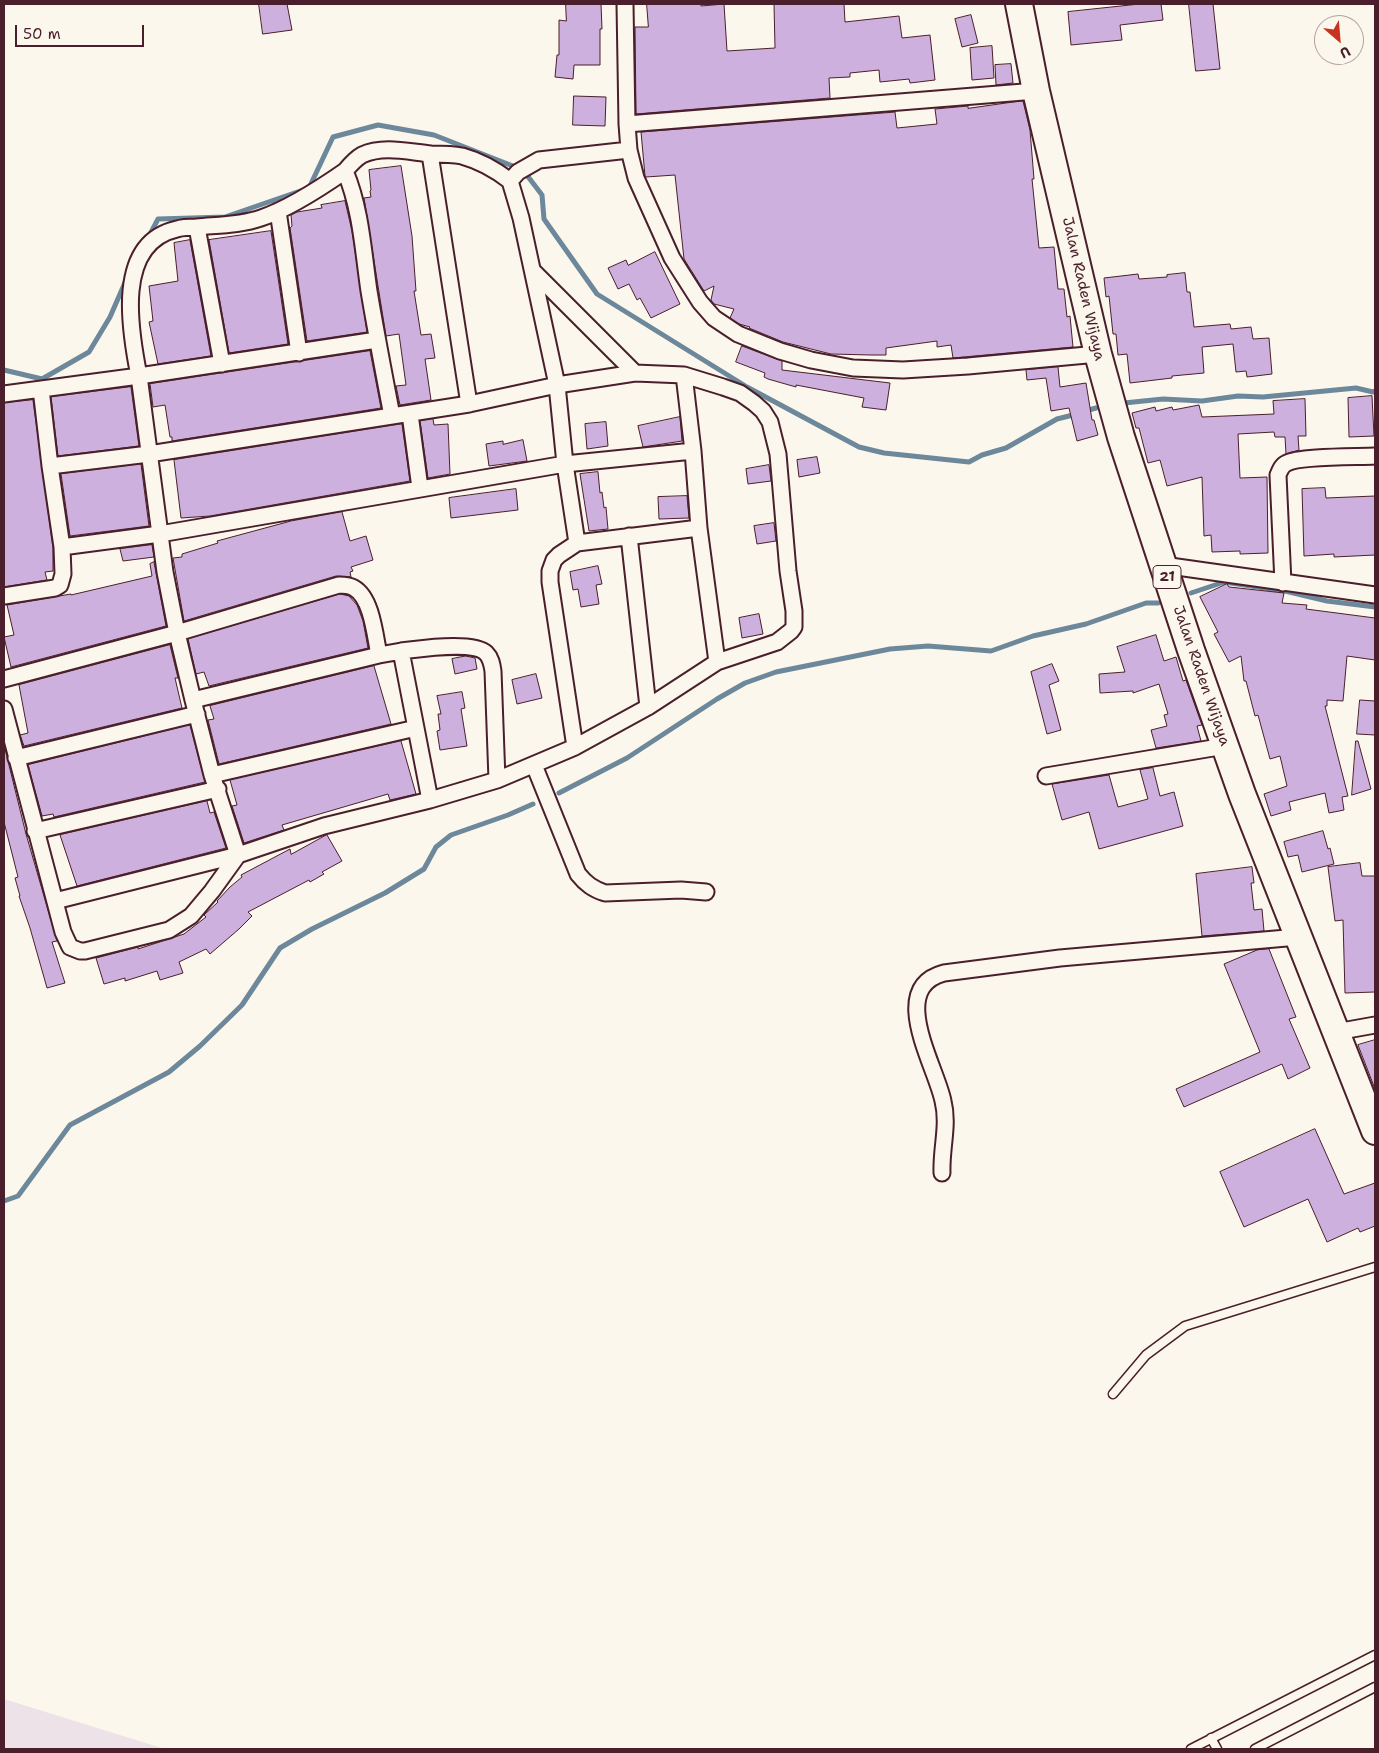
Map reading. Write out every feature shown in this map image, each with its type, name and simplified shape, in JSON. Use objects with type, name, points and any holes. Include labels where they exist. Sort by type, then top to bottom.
[{"type":"highway","name":"Jalan Raden Wijaya","points":[[1019,4],[1036,90],[1098,354],[1121,437],[1225,746],[1375,1131]]},
{"type":"street","points":[[625,4],[627,124],[629,150],[636,178],[672,258],[700,302],[714,318],[738,334],[780,351],[811,360],[853,368],[912,370],[1098,354]]},
{"type":"street","points":[[627,124],[1036,90]]},
{"type":"street","points":[[238,855],[215,782],[195,707],[177,633],[165,572],[130,318],[130,288],[136,266],[143,253],[156,239],[177,229],[241,223],[261,218],[278,211],[319,188],[345,170],[353,161],[375,151],[393,150],[464,157],[514,176]]},
{"type":"street","points":[[514,176],[534,162],[554,157],[629,150]]},
{"type":"street","points":[[430,154],[469,404]]},
{"type":"street","points":[[345,170],[358,213],[377,340],[392,416]]},
{"type":"street","points":[[514,176],[521,218],[557,385],[577,543]]},
{"type":"street","points":[[278,211],[299,353]]},
{"type":"street","points":[[196,227],[222,364]]},
{"type":"street","points":[[533,271],[634,373]]},
{"type":"street","points":[[4,394],[299,353],[377,340]]},
{"type":"street","points":[[50,466],[149,454],[410,414],[469,404],[557,385],[634,373],[684,375],[740,393],[763,411],[770,422],[778,454],[788,571],[794,611],[794,627],[785,637],[777,642],[717,662],[648,707],[575,748],[496,780],[430,800],[324,826],[238,855],[55,901]]},
{"type":"street","points":[[684,375],[699,528],[717,662]]},
{"type":"street","points":[[4,596],[55,588],[60,585],[63,574],[62,547],[41,389]]},
{"type":"street","points":[[410,414],[420,488]]},
{"type":"street","points":[[62,547],[160,534],[566,464],[692,451]]},
{"type":"street","points":[[1283,583],[1278,482],[1278,475],[1282,467],[1291,461],[1306,459],[1375,456]]},
{"type":"street","points":[[575,748],[550,571],[554,560],[559,554],[577,543],[699,528]]},
{"type":"street","points":[[629,536],[648,707]]},
{"type":"street","points":[[1163,565],[1375,595]]},
{"type":"street","points":[[4,679],[177,633],[339,585],[349,585],[360,592],[368,606],[379,654]]},
{"type":"street","points":[[16,758],[379,654],[465,646],[486,652],[494,670],[496,780]]},
{"type":"street","points":[[401,651],[430,800]]},
{"type":"street","points":[[4,709],[63,932],[70,947],[86,951],[169,930],[191,916],[238,855]]},
{"type":"street","points":[[35,831],[416,728]]},
{"type":"street","points":[[1046,776],[1225,746]]},
{"type":"street","points":[[534,765],[578,874],[585,883],[595,890],[605,893],[681,890],[706,892]]},
{"type":"street","points":[[942,1173],[941,1156],[947,1121],[943,1100],[917,1022],[920,992],[924,983],[933,977],[962,970],[1060,958],[1298,937]]},
{"type":"street","points":[[1336,1032],[1375,1025]]},
{"type":"lane","points":[[1113,1394],[1146,1355],[1185,1326],[1375,1268]]},
{"type":"lane","points":[[1191,1749],[1375,1655]]},
{"type":"lane","points":[[1255,1749],[1375,1687]]},
{"type":"lane","points":[[1211,1738],[1217,1749]]},
{"type":"shaded area","points":[[4,1699],[165,1749],[4,1749]]},
{"type":"building","points":[[259,4],[287,4],[292,30],[263,34]]},
{"type":"building","points":[[566,4],[601,4],[600,65],[574,65],[573,79],[555,77],[557,55],[559,55],[559,20],[566,21]]},
{"type":"building","points":[[647,4],[701,4],[701,6],[724,4],[727,51],[775,48],[774,4],[844,4],[845,22],[899,16],[902,38],[930,35],[935,80],[910,83],[909,79],[880,82],[879,70],[850,73],[850,77],[829,78],[830,98],[636,114],[635,27],[648,27]]},
{"type":"building","points":[[1140,4],[1161,4],[1163,20],[1120,25],[1122,40],[1071,45],[1068,12]]},
{"type":"building","points":[[1189,4],[1213,4],[1220,69],[1196,71]]},
{"type":"building","points":[[971,15],[978,43],[962,47],[955,19]]},
{"type":"building","points":[[992,46],[994,78],[972,80],[970,48]]},
{"type":"building","points":[[1011,64],[1013,83],[996,85],[995,65]]},
{"type":"building","points":[[574,96],[606,97],[605,126],[573,125]]},
{"type":"building","points":[[1023,101],[1030,130],[1034,179],[1032,179],[1039,248],[1054,247],[1058,289],[1064,289],[1067,317],[1070,316],[1073,347],[953,358],[951,345],[937,347],[937,341],[886,348],[886,355],[831,354],[783,342],[739,324],[730,318],[734,309],[714,304],[711,300],[714,286],[704,291],[684,259],[675,175],[645,176],[641,132],[895,112],[897,128],[937,124],[935,109],[968,106],[968,108]]},
{"type":"building","points":[[401,166],[412,236],[416,291],[414,291],[421,335],[431,334],[435,358],[425,359],[431,400],[400,405],[396,386],[406,385],[399,334],[386,336],[364,198],[371,197],[369,170]]},
{"type":"building","points":[[345,201],[352,231],[367,332],[307,341],[290,228],[292,226],[291,215],[297,212],[322,208],[321,205]]},
{"type":"building","points":[[271,231],[288,344],[229,353],[209,240]]},
{"type":"building","points":[[190,240],[211,356],[158,364],[149,322],[153,321],[149,286],[178,281],[174,243]]},
{"type":"building","points":[[655,252],[680,304],[651,318],[640,298],[637,300],[629,284],[618,289],[608,268],[626,260],[628,265]]},
{"type":"building","points":[[1185,273],[1187,292],[1190,292],[1194,327],[1230,324],[1231,329],[1251,327],[1253,339],[1269,338],[1272,374],[1247,377],[1246,371],[1236,372],[1233,344],[1202,347],[1204,373],[1130,383],[1127,354],[1118,355],[1116,334],[1113,334],[1109,296],[1106,297],[1104,278],[1138,274],[1139,279],[1167,277],[1167,275]]},
{"type":"building","points":[[742,346],[782,361],[782,370],[890,383],[886,410],[862,407],[864,398],[796,385],[796,387],[768,379],[764,377],[765,373],[736,362]]},
{"type":"building","points":[[370,351],[381,408],[172,441],[165,405],[153,407],[150,384]]},
{"type":"building","points":[[1058,367],[1060,387],[1086,383],[1092,420],[1094,420],[1098,435],[1077,441],[1069,408],[1051,411],[1046,378],[1027,380],[1026,370]]},
{"type":"building","points":[[131,387],[139,446],[58,456],[51,397]]},
{"type":"building","points":[[1372,396],[1374,436],[1349,437],[1348,398]]},
{"type":"building","points":[[1305,399],[1306,436],[1298,436],[1299,450],[1286,454],[1285,437],[1275,437],[1274,432],[1238,434],[1240,478],[1267,477],[1268,553],[1212,552],[1211,535],[1204,536],[1202,477],[1167,486],[1160,460],[1148,463],[1139,428],[1136,428],[1132,413],[1155,407],[1156,411],[1172,407],[1173,410],[1199,405],[1202,417],[1274,414],[1273,401]]},
{"type":"building","points":[[33,400],[53,548],[53,571],[45,572],[47,580],[4,587],[4,403]]},
{"type":"building","points":[[680,417],[682,441],[643,447],[638,426]]},
{"type":"building","points":[[433,419],[434,425],[448,424],[450,474],[428,478],[420,421]]},
{"type":"building","points":[[606,422],[608,446],[587,449],[585,424]]},
{"type":"building","points":[[402,424],[410,481],[210,516],[181,518],[174,460]]},
{"type":"building","points":[[523,440],[527,461],[489,466],[486,444],[503,441],[503,444]]},
{"type":"building","points":[[817,457],[820,473],[799,477],[797,460]]},
{"type":"building","points":[[141,464],[149,526],[70,536],[61,474]]},
{"type":"building","points":[[769,465],[771,481],[748,484],[746,469]]},
{"type":"building","points":[[598,472],[600,493],[602,492],[604,508],[606,507],[608,529],[589,531],[580,474]]},
{"type":"building","points":[[1325,488],[1326,498],[1375,496],[1375,555],[1334,557],[1334,554],[1304,556],[1302,489]]},
{"type":"building","points":[[516,489],[518,510],[451,518],[449,498]]},
{"type":"building","points":[[687,496],[689,518],[659,519],[658,497]]},
{"type":"building","points":[[342,512],[350,541],[366,536],[373,560],[351,567],[353,571],[350,572],[351,577],[336,576],[184,621],[173,558],[182,557],[182,554],[218,543],[217,541],[291,521]]},
{"type":"building","points":[[774,523],[776,541],[757,544],[754,526]]},
{"type":"building","points":[[152,545],[154,557],[123,561],[120,549]]},
{"type":"building","points":[[154,562],[166,626],[11,667],[4,637],[14,635],[7,605],[71,595],[152,576],[150,564]]},
{"type":"building","points":[[598,566],[602,584],[596,585],[599,604],[581,607],[578,589],[573,590],[570,572]]},
{"type":"building","points":[[1227,584],[1229,587],[1284,593],[1282,603],[1307,605],[1306,609],[1375,618],[1375,660],[1347,656],[1343,701],[1327,700],[1327,706],[1325,706],[1348,796],[1342,797],[1344,810],[1329,813],[1325,793],[1289,802],[1291,810],[1271,816],[1264,794],[1287,786],[1280,756],[1270,759],[1258,715],[1255,716],[1246,681],[1244,681],[1241,656],[1229,662],[1214,634],[1218,632],[1200,597]]},
{"type":"building","points":[[340,594],[349,596],[357,605],[363,621],[368,648],[209,686],[204,672],[196,674],[188,639]]},
{"type":"building","points":[[759,614],[763,634],[742,638],[739,618]]},
{"type":"building","points":[[1156,635],[1164,661],[1176,657],[1183,681],[1186,680],[1202,725],[1197,726],[1201,741],[1156,748],[1151,730],[1167,726],[1164,715],[1168,714],[1159,684],[1133,693],[1133,691],[1100,693],[1099,674],[1125,672],[1117,647]]},
{"type":"building","points":[[170,645],[178,678],[175,678],[182,708],[24,746],[20,735],[28,733],[19,685]]},
{"type":"building","points":[[466,656],[475,658],[477,669],[455,674],[452,659]]},
{"type":"building","points":[[1052,664],[1059,681],[1049,685],[1061,730],[1047,734],[1031,672]]},
{"type":"building","points":[[374,666],[391,724],[219,764],[208,720],[214,719],[210,706]]},
{"type":"building","points":[[536,674],[542,698],[517,704],[512,680]]},
{"type":"building","points":[[462,692],[465,708],[461,709],[467,746],[440,750],[437,731],[440,730],[438,714],[441,714],[437,696]]},
{"type":"building","points":[[1360,700],[1375,701],[1375,735],[1357,734]]},
{"type":"building","points":[[190,725],[205,782],[54,817],[53,814],[42,816],[28,765]]},
{"type":"building","points":[[401,741],[416,794],[390,800],[388,794],[282,825],[284,830],[244,843],[232,806],[237,805],[230,780]]},
{"type":"building","points":[[1356,741],[1358,741],[1371,789],[1352,795]]},
{"type":"building","points":[[4,745],[26,834],[57,941],[52,942],[65,983],[47,988],[19,896],[15,878],[18,877],[4,822]]},
{"type":"building","points":[[1153,768],[1160,796],[1174,792],[1183,826],[1099,849],[1089,812],[1062,820],[1052,784],[1109,775],[1118,807],[1148,799],[1140,770]]},
{"type":"building","points":[[207,801],[210,813],[214,812],[226,848],[77,886],[60,835]]},
{"type":"building","points":[[1323,831],[1334,864],[1302,872],[1298,855],[1288,857],[1284,842]]},
{"type":"building","points":[[327,835],[342,861],[322,872],[324,874],[310,882],[309,880],[248,912],[252,916],[210,954],[206,949],[179,962],[183,973],[160,980],[157,971],[125,981],[125,978],[104,984],[96,958],[138,947],[138,949],[184,934],[206,917],[204,915],[242,877],[241,875],[290,849],[291,854]]},
{"type":"building","points":[[1360,863],[1362,876],[1375,876],[1375,992],[1345,993],[1343,920],[1335,921],[1328,867]]},
{"type":"building","points":[[1252,867],[1254,883],[1251,883],[1254,910],[1262,909],[1264,931],[1202,936],[1196,874]]},
{"type":"building","points":[[1269,949],[1296,1017],[1289,1019],[1310,1068],[1288,1079],[1282,1064],[1184,1107],[1176,1089],[1260,1052],[1224,964],[1257,950]]},
{"type":"building","points":[[1375,1040],[1375,1089],[1358,1045]]},
{"type":"building","points":[[1315,1129],[1344,1194],[1375,1183],[1375,1226],[1360,1232],[1358,1228],[1327,1242],[1308,1199],[1244,1227],[1220,1172]]},
{"type":"waterway","points":[[147,240],[158,219],[225,217],[309,188],[333,137],[378,125],[434,135],[523,170],[542,195],[544,219],[597,294],[747,387],[859,447],[884,453],[969,462],[982,455],[1006,448],[1057,419],[1077,414]]},
{"type":"waterway","points":[[4,370],[42,379],[89,352],[110,317],[127,278]]},
{"type":"waterway","points":[[1124,403],[1163,399],[1202,401],[1238,396],[1263,397],[1356,388],[1375,391]]},
{"type":"waterway","points":[[1085,411],[1096,408]]},
{"type":"waterway","points":[[1191,593],[1224,582],[1285,591],[1327,601],[1375,607]]},
{"type":"waterway","points":[[559,793],[627,758],[717,699],[745,683],[776,672],[890,649],[928,646],[991,651],[1033,636],[1086,624],[1146,603],[1158,603]]},
{"type":"waterway","points":[[4,1201],[18,1196],[70,1125],[169,1072],[200,1046],[242,1005],[280,948],[312,929],[385,893],[424,869],[436,847],[451,835],[533,804]]}]
